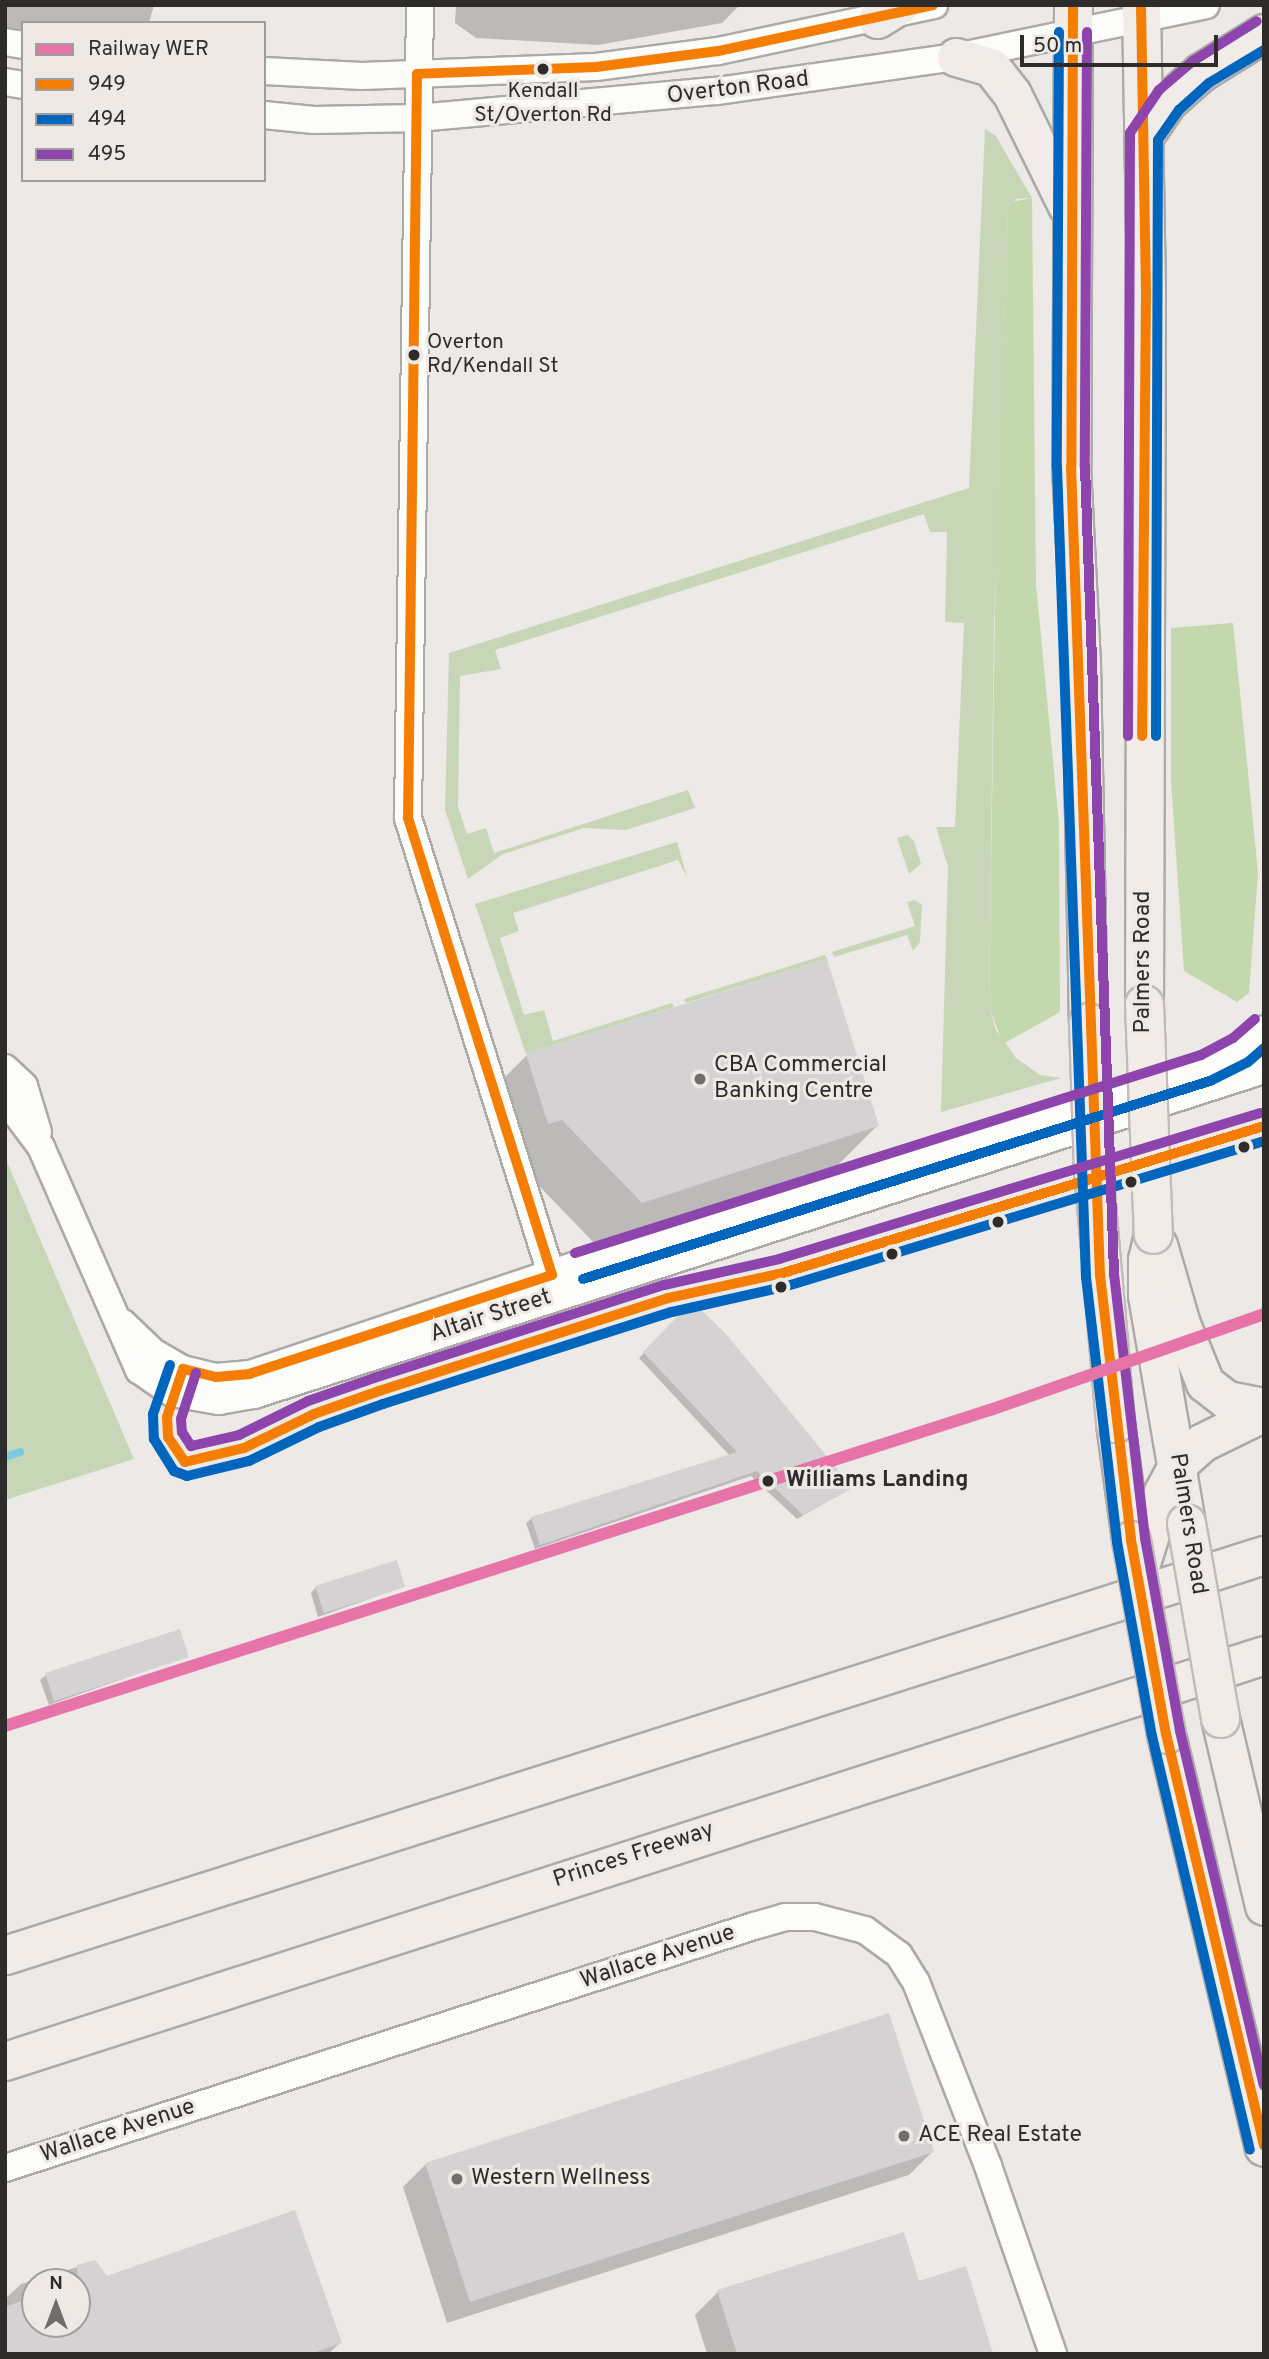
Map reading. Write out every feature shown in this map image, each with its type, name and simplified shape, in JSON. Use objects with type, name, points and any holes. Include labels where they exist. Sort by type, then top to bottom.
[{"type":"highway","name":"Palmers Road","points":[[1142,12],[1144,1004],[1153,1234],[1147,1259],[1147,1295],[1220,1718],[1264,1906]]},
{"type":"highway","points":[[1073,19],[1071,466],[1081,662],[1088,1022],[1100,1275],[1137,1576],[1167,1734],[1264,2147]]},
{"type":"highway","points":[[1144,136],[1168,101],[1201,72],[1264,33]]},
{"type":"highway","points":[[956,57],[991,67],[1012,94],[1071,213]]},
{"type":"highway","points":[[1153,1234],[1181,1324],[1205,1383],[1227,1400],[1264,1410]]},
{"type":"highway","points":[[1137,1576],[1163,1492],[1178,1464],[1201,1443],[1264,1410]]},
{"type":"highway","points":[[5,1955],[1264,1555]]},
{"type":"highway","name":"Princes Freeway","points":[[5,2061],[1264,1655]]},
{"type":"street","points":[[420,5],[408,818],[555,1285]]},
{"type":"street","name":"Overton Road","points":[[266,71],[417,74],[596,67],[719,51],[888,12],[934,5]]},
{"type":"street","name":"Overton Road","points":[[266,115],[314,120],[418,118],[666,97],[956,57],[1073,19],[1206,5]]},
{"type":"street","name":"Altair Street","points":[[5,1068],[24,1086],[41,1147],[131,1357],[145,1376],[173,1393],[219,1401],[254,1395],[555,1285],[1206,1068],[1241,1050],[1264,1029]]},
{"type":"street","name":"Altair Street","points":[[555,1285],[1264,1070]]},
{"type":"street","name":"Altair Street","points":[[5,1099],[41,1147]]},
{"type":"street","name":"Wallace Avenue","points":[[5,2168],[754,1926],[785,1917],[815,1917],[865,1930],[899,1955],[916,1982],[988,2166],[1053,2354]]},
{"type":"green space","points":[[985,129],[996,136],[1032,198],[1016,199],[1008,213],[994,625],[989,1006],[996,1030],[1016,1058],[1040,1075],[1061,1078],[941,1112],[948,867],[936,827],[955,827],[964,623],[945,622],[947,532],[930,532],[924,514],[495,650],[501,669],[460,676],[458,807],[467,834],[486,828],[494,853],[688,790],[695,808],[626,830],[584,828],[503,854],[468,879],[445,810],[449,653],[969,488]]},
{"type":"green space","points":[[1032,198],[1036,584],[1059,824],[1060,1012],[1003,1044],[989,1006],[996,546],[1008,213],[1011,202]]},
{"type":"green space","points":[[1233,623],[1258,872],[1249,993],[1237,1002],[1184,971],[1171,781],[1171,628]]},
{"type":"green space","points":[[907,835],[914,841],[921,864],[909,874],[897,838]]},
{"type":"green space","points":[[677,842],[687,877],[678,860],[513,913],[519,931],[500,938],[524,1015],[544,1010],[553,1041],[672,1003],[674,1007],[526,1054],[475,904]]},
{"type":"green space","points":[[915,900],[922,905],[920,942],[913,951],[907,935],[834,957],[832,952],[915,926],[907,902]]},
{"type":"green space","points":[[825,955],[827,959],[686,1003],[684,999]]},
{"type":"green space","points":[[5,1157],[134,1459],[5,1500]]},
{"type":"building","name":"CBA Commercial Banking Centre","points":[[827,959],[879,1126],[642,1203],[562,1120],[548,1124],[526,1054]]},
{"type":"building","name":"Williams Landing","points":[[692,1301],[727,1335],[853,1488],[803,1515],[757,1471],[540,1545],[531,1517],[737,1452],[643,1352]]},
{"type":"building","points":[[397,1560],[405,1587],[324,1613],[315,1586]]},
{"type":"building","points":[[180,1629],[189,1657],[54,1701],[45,1673]]},
{"type":"building","points":[[889,2013],[934,2152],[470,2302],[425,2163]]},
{"type":"building","points":[[295,2210],[342,2343],[311,2354],[5,2354],[5,2307],[21,2301],[21,2338],[91,2338],[91,2268],[77,2268],[77,2265],[95,2260],[107,2276]]},
{"type":"building","points":[[904,2232],[919,2281],[966,2266],[993,2354],[737,2354],[717,2290]]},
{"type":"waterway","points":[[5,1457],[20,1452]]},
{"type":"rail line","name":"WER","points":[[5,1726],[990,1410],[1264,1314]]},
{"type":"transit line","name":"949","points":[[933,5],[718,51],[596,67],[417,74],[408,818],[552,1275],[250,1374],[216,1377],[183,1369],[167,1417],[168,1437],[185,1462],[244,1448],[314,1414],[379,1391],[668,1298],[783,1273],[1264,1126]]},
{"type":"transit line","name":"949","points":[[1073,5],[1071,466],[1100,1275],[1131,1540],[1166,1734],[1264,2146]]},
{"type":"transit line","name":"949","points":[[1141,5],[1146,291],[1142,736]]},
{"type":"transit line","name":"495","points":[[1128,736],[1130,133],[1159,90],[1193,61],[1257,21]]},
{"type":"transit line","name":"494","points":[[1059,32],[1057,467],[1086,1277],[1117,1542],[1152,1736],[1250,2150]]},
{"type":"transit line","name":"495","points":[[1087,32],[1085,466],[1114,1274],[1145,1538],[1180,1731],[1264,2085]]},
{"type":"transit line","name":"494","points":[[1156,736],[1158,140],[1179,110],[1209,83],[1264,50]]},
{"type":"transit line","name":"495","points":[[575,1253],[1201,1055],[1233,1038],[1255,1019]]},
{"type":"transit line","name":"494","points":[[583,1279],[1210,1081],[1248,1062],[1264,1048]]},
{"type":"transit line","name":"495","points":[[196,1373],[181,1419],[182,1432],[191,1446],[239,1435],[308,1401],[374,1378],[664,1285],[779,1259],[1260,1113]]},
{"type":"transit line","name":"494","points":[[170,1365],[153,1414],[154,1439],[174,1471],[187,1476],[249,1461],[319,1427],[383,1404],[672,1312],[787,1286],[1264,1141]]},
{"type":"place","name":"Kendall St/Overton Rd","points":[[543,69]]},
{"type":"place","name":"Overton Rd/Kendall St","points":[[414,355]]},
{"type":"place","name":"CBA Commercial Banking Centre","points":[[700,1079]]},
{"type":"place","name":"Williams Landing","points":[[768,1481]]},
{"type":"place","name":"ACE Real Estate","points":[[904,2136]]},
{"type":"place","name":"Western Wellness","points":[[457,2179]]}]
